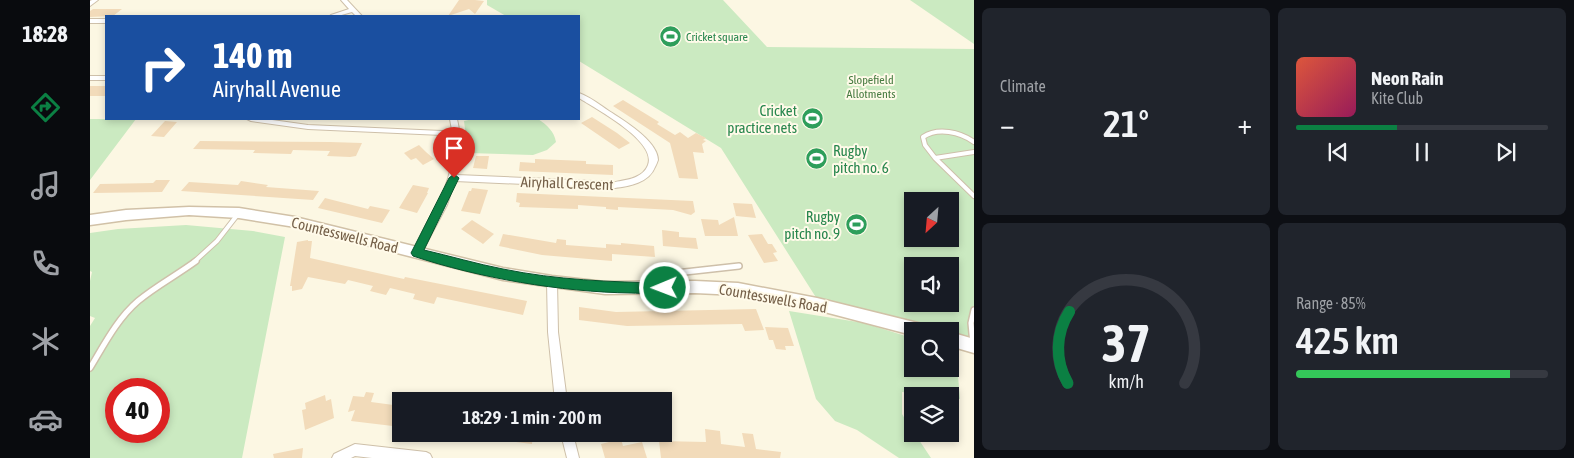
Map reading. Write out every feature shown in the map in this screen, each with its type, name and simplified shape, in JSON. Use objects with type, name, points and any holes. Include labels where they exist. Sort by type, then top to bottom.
[{"type":"street","points":[[90,4],[95,0]]},
{"type":"street","points":[[344,0],[358,15]]},
{"type":"street","points":[[336,15],[352,10]]},
{"type":"street","points":[[90,21],[105,21]]},
{"type":"street","points":[[90,78],[105,78]]},
{"type":"street","name":"Airyhall Crescent","points":[[454,178],[616,185],[633,183],[646,176],[654,166],[655,156],[650,146],[640,136],[580,96]]},
{"type":"street","points":[[258,120],[308,127],[442,133],[457,132]]},
{"type":"street","points":[[417,253],[454,178],[458,153],[454,120]]},
{"type":"street","name":"Countesswells Road","points":[[90,220],[126,215],[189,211],[239,213],[295,222],[503,274],[605,288],[695,287],[738,289],[817,304],[904,326]]},
{"type":"street","points":[[552,282],[553,332],[559,392]]},
{"type":"street","points":[[959,342],[974,346]]},
{"type":"street","points":[[569,442],[572,458]]},
{"type":"street","points":[[338,458],[355,450],[426,458]]},
{"type":"lane","points":[[974,142],[966,136],[938,131],[927,132],[923,137],[925,145],[934,158],[974,196]]},
{"type":"lane","points":[[934,158],[974,152]]},
{"type":"lane","points":[[90,368],[111,334],[127,313],[166,280],[203,255],[220,238],[239,213]]},
{"type":"lane","points":[[650,289],[667,274],[739,266]]},
{"type":"lane","points":[[974,310],[970,324],[974,346]]},
{"type":"green space","name":"Slopefield Allotments","points":[[487,0],[723,0],[767,47],[974,49],[974,341],[959,335],[959,322],[913,322],[817,299],[721,148],[580,62],[580,15],[504,15],[487,5]]},
{"type":"green space","points":[[910,0],[974,0],[974,44]]},
{"type":"green space","points":[[90,119],[135,120],[90,180]]},
{"type":"green space","points":[[539,120],[550,129],[556,142],[547,150],[533,155],[468,153],[464,121]]},
{"type":"green space","points":[[186,225],[253,231],[285,237],[242,458],[90,458],[90,326],[95,318],[90,316],[90,281],[92,272],[90,271],[90,233],[118,229]]},
{"type":"green space","points":[[789,311],[864,323],[904,336],[904,377],[958,377],[959,387],[904,387],[904,392],[902,392],[904,442],[920,442],[931,458],[899,458],[857,430],[835,421],[816,399]]},
{"type":"building","points":[[459,0],[484,1],[475,14],[469,9],[449,15]]},
{"type":"building","points":[[93,9],[122,9],[114,15],[105,16],[90,17],[90,11]]},
{"type":"building","points":[[90,86],[105,86],[105,96],[90,96]]},
{"type":"building","points":[[623,100],[659,122],[657,124],[675,135],[680,132],[688,138],[696,133],[706,138],[703,140],[706,141],[702,144],[704,153],[693,152],[698,179],[679,178],[670,143],[613,106]]},
{"type":"building","points":[[592,117],[630,143],[619,149],[581,123]]},
{"type":"building","points":[[165,121],[177,122],[164,137],[151,136]]},
{"type":"building","points":[[200,141],[362,143],[356,156],[350,157],[327,156],[330,151],[293,150],[291,154],[253,153],[255,150],[193,149]]},
{"type":"building","points":[[419,145],[434,159],[423,165],[416,158],[411,160],[404,153]]},
{"type":"building","points":[[476,156],[489,156],[487,169],[473,168]]},
{"type":"building","points":[[535,159],[586,161],[586,164],[613,165],[613,175],[519,171],[520,162],[535,163]]},
{"type":"building","points":[[156,180],[170,180],[162,192],[93,193],[100,184],[153,183]]},
{"type":"building","points":[[241,181],[268,185],[266,187],[319,191],[313,200],[181,191],[189,182],[238,185]]},
{"type":"building","points":[[413,185],[429,188],[417,213],[399,208]]},
{"type":"building","points":[[472,188],[488,190],[480,214],[461,211]]},
{"type":"building","points":[[517,193],[693,201],[695,212],[691,215],[673,210],[618,207],[618,210],[578,205],[578,209],[519,207],[520,203],[516,202]]},
{"type":"building","points":[[325,198],[368,209],[370,206],[390,210],[382,223],[318,208]]},
{"type":"building","points":[[733,203],[752,204],[756,218],[736,216]]},
{"type":"building","points":[[734,217],[738,236],[705,236],[701,219],[718,220],[719,225]]},
{"type":"building","points":[[472,220],[494,234],[483,244],[461,229]]},
{"type":"building","points":[[662,230],[679,232],[679,237],[696,238],[698,249],[663,246]]},
{"type":"building","points":[[503,234],[556,243],[557,239],[566,240],[566,245],[606,248],[606,244],[621,245],[621,243],[654,246],[655,257],[612,254],[612,261],[542,255],[499,246]]},
{"type":"building","points":[[762,234],[768,244],[772,244],[777,252],[773,253],[778,261],[764,263],[748,235]]},
{"type":"building","points":[[312,241],[310,258],[404,279],[405,277],[527,301],[523,315],[437,297],[434,304],[413,299],[415,294],[390,288],[386,295],[370,291],[373,286],[348,280],[345,284],[308,277],[302,289],[292,291],[292,286],[290,286],[297,242]]},
{"type":"building","points":[[579,307],[616,312],[756,309],[764,330],[745,331],[742,324],[627,326],[579,320]]},
{"type":"building","points":[[765,327],[788,328],[794,346],[785,346],[786,350],[776,349],[773,340],[769,340]]},
{"type":"building","points":[[366,392],[374,393],[371,402],[392,405],[392,426],[351,421],[355,410],[348,412],[353,396],[364,397]]},
{"type":"building","points":[[325,395],[326,401],[331,399],[334,418],[305,430],[302,410],[306,409],[305,403]]},
{"type":"building","points":[[705,429],[720,431],[721,444],[745,447],[742,433],[753,434],[756,449],[781,452],[780,458],[661,458],[659,442],[706,442]]},
{"type":"building","points":[[516,442],[532,442],[532,444]]},
{"type":"building","points":[[622,442],[623,446],[642,442],[647,458],[605,458],[601,444]]},
{"type":"building","points":[[303,448],[302,458],[274,458],[273,454]]},
{"type":"place","name":"Cricket square","points":[[670,37]]},
{"type":"place","name":"Cricket practice nets","points":[[813,119]]},
{"type":"place","name":"Rugby pitch no. 6","points":[[817,159]]},
{"type":"place","name":"Rugby pitch no. 9","points":[[856,225]]},
{"type":"route","points":[[454,178],[417,253],[503,274],[552,282],[605,288],[665,288]]}]
